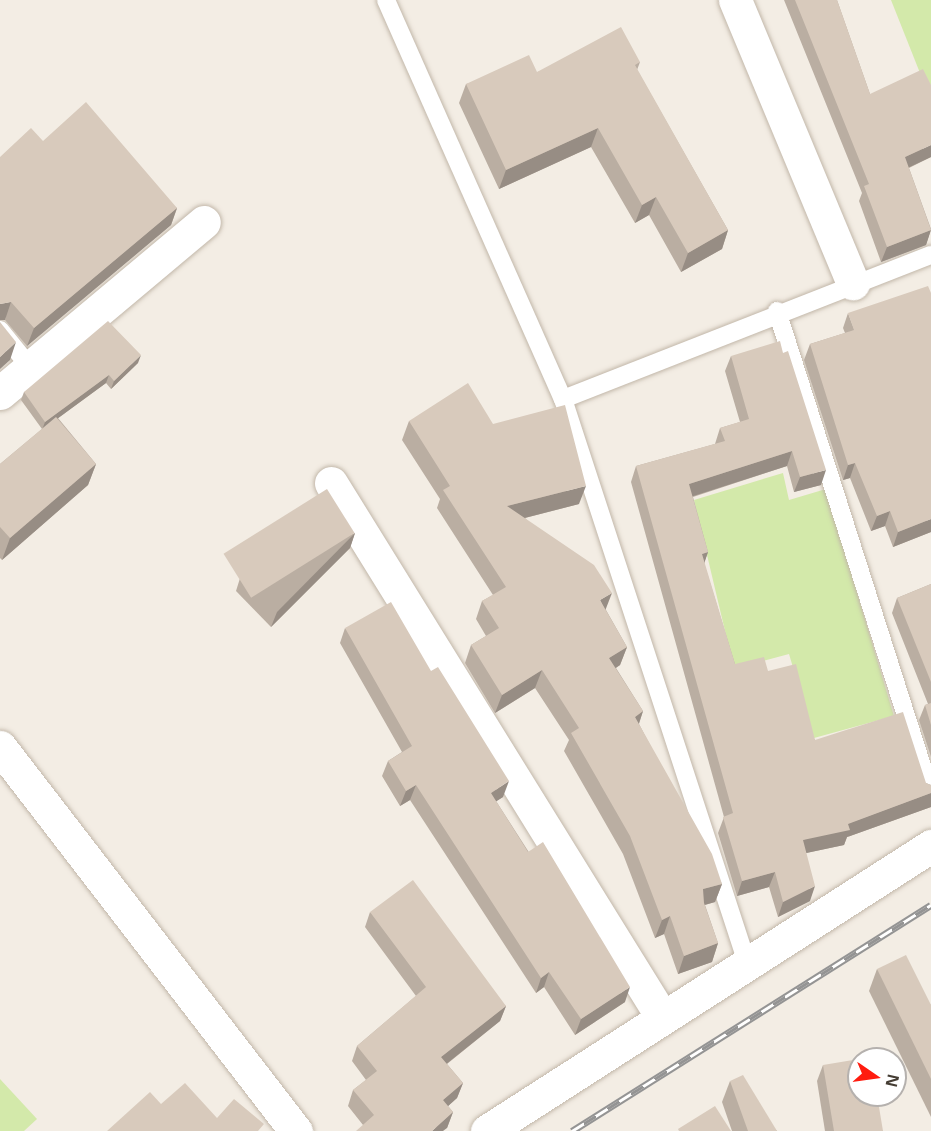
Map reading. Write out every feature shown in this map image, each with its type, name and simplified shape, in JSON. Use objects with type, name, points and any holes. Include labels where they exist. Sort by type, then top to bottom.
[{"type":"street","points":[[735,0],[853,283]]},
{"type":"street","points":[[0,393],[204,222]]},
{"type":"street","points":[[331,483],[662,1017]]},
{"type":"street","points":[[0,747],[296,1131]]},
{"type":"street","points":[[487,1131],[931,846]]},
{"type":"lane","points":[[386,0],[563,399],[747,963]]},
{"type":"lane","points":[[563,399],[777,311],[931,255]]},
{"type":"lane","points":[[777,311],[931,794]]},
{"type":"lane","points":[[0,330],[30,367]]},
{"type":"green space","points":[[891,0],[931,0],[931,98],[920,73]]},
{"type":"green space","points":[[783,473],[789,500],[826,489],[894,716],[814,738],[789,654],[734,669],[694,500]]},
{"type":"green space","points":[[0,1079],[37,1119],[24,1131],[0,1131]]},
{"type":"building","points":[[795,0],[837,0],[870,94],[923,69],[931,85],[931,145],[905,157],[931,230],[887,247],[864,186],[869,184]]},
{"type":"building","points":[[621,27],[640,62],[635,65],[728,230],[688,253],[656,197],[642,205],[598,128],[506,170],[466,84],[529,55],[537,72]]},
{"type":"building","points":[[86,102],[177,208],[34,328],[11,302],[0,304],[0,157],[31,128],[43,141]]},
{"type":"building","points":[[928,286],[931,293],[931,519],[898,532],[890,511],[877,516],[855,463],[848,465],[810,344],[854,330],[848,313]]},
{"type":"building","points":[[108,321],[141,355],[114,381],[109,375],[45,422],[24,392]]},
{"type":"building","points":[[0,322],[16,342],[0,357]]},
{"type":"building","points":[[780,341],[783,353],[788,351],[826,470],[800,477],[792,451],[689,484],[708,552],[702,554],[735,664],[764,657],[768,671],[796,664],[815,740],[903,712],[926,783],[931,785],[931,793],[848,824],[850,830],[803,840],[815,886],[783,902],[775,872],[742,881],[723,817],[733,813],[636,466],[725,441],[720,428],[749,419],[731,356]]},
{"type":"building","points":[[468,383],[493,424],[565,405],[586,486],[507,506],[594,565],[612,593],[600,600],[627,647],[609,658],[643,711],[635,717],[712,854],[722,884],[703,889],[704,903],[718,943],[684,956],[670,916],[662,920],[630,836],[571,733],[579,728],[542,670],[502,695],[471,645],[499,628],[482,601],[506,587],[443,490],[450,486],[409,421]]},
{"type":"building","points":[[56,417],[96,464],[10,538],[0,527],[0,464]]},
{"type":"building","points":[[327,489],[355,533],[251,598],[224,554]]},
{"type":"building","points":[[931,584],[931,682],[897,598]]},
{"type":"building","points":[[391,602],[431,671],[438,667],[509,781],[491,793],[528,852],[543,842],[630,987],[581,1019],[549,972],[541,978],[416,785],[406,791],[388,761],[412,746],[345,628]]},
{"type":"building","points":[[931,703],[931,725],[925,705]]},
{"type":"building","points":[[413,880],[506,1006],[441,1057],[463,1083],[443,1100],[453,1112],[432,1131],[356,1131],[374,1115],[353,1090],[377,1071],[357,1046],[426,987],[370,912]]},
{"type":"building","points":[[906,955],[931,1005],[931,1079],[877,969]]},
{"type":"building","points":[[847,1061],[847,1107],[879,1107],[883,1131],[834,1131],[823,1065]]},
{"type":"building","points":[[743,1075],[777,1131],[748,1131],[730,1081]]},
{"type":"building","points":[[185,1083],[217,1118],[234,1099],[264,1124],[258,1131],[107,1131],[150,1092],[161,1104]]},
{"type":"building","points":[[715,1106],[731,1131],[679,1131],[678,1129]]},
{"type":"railway","points":[[572,1131],[931,905]]}]
